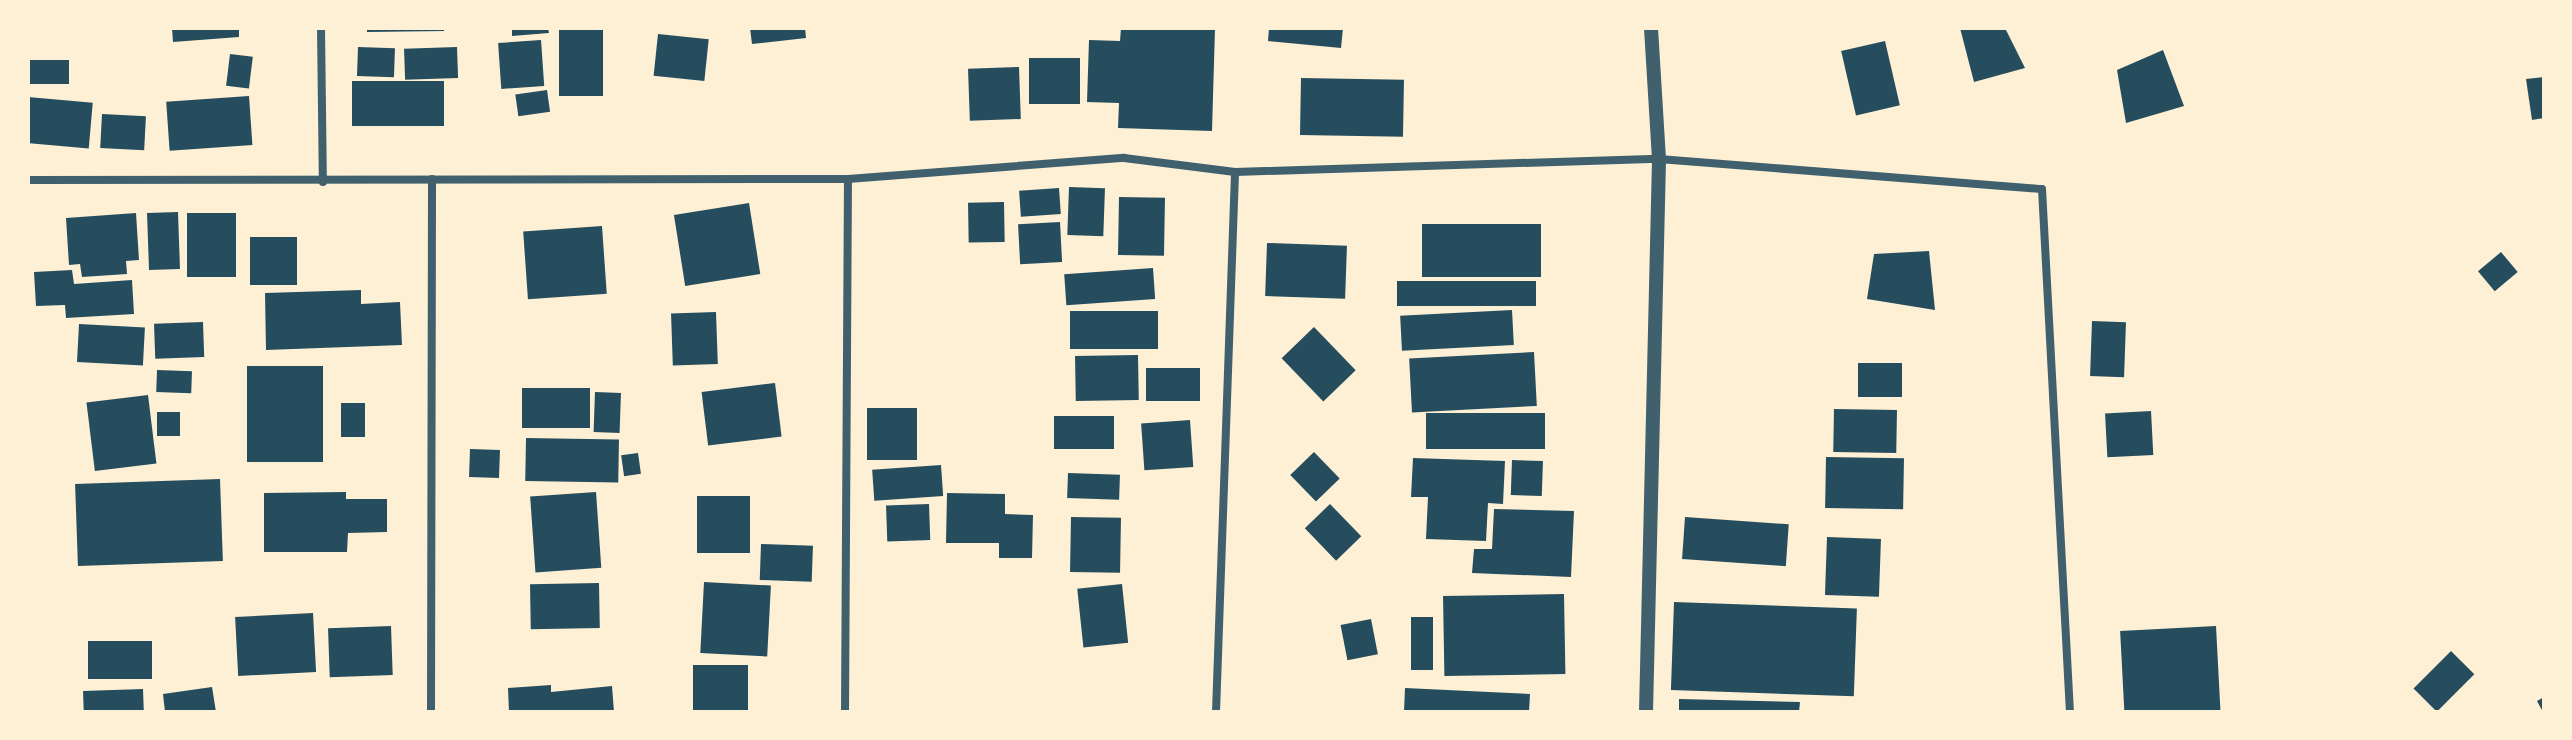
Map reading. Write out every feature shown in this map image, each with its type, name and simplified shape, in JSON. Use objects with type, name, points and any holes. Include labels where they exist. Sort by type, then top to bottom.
[{"type":"street","points":[[321,28],[323,182]]},
{"type":"street","points":[[1646,712],[1659,159],[1651,28]]},
{"type":"street","points":[[28,180],[848,179],[1124,158],[1235,172],[1659,159],[2042,189],[2070,712]]},
{"type":"street","points":[[1216,712],[1235,172]]},
{"type":"street","points":[[431,712],[432,179]]},
{"type":"street","points":[[845,712],[848,179]]},
{"type":"building","points":[[172,28],[239,28],[239,37],[173,42]]},
{"type":"building","points":[[367,28],[444,28],[444,31],[367,32]]},
{"type":"building","points":[[512,28],[548,28],[549,33],[512,36]]},
{"type":"building","points":[[559,28],[603,28],[603,96],[559,96]]},
{"type":"building","points":[[750,28],[805,28],[806,38],[752,44]]},
{"type":"building","points":[[1121,28],[1215,28],[1212,131],[1118,128],[1119,103],[1087,102],[1089,40],[1120,41]]},
{"type":"building","points":[[1269,28],[1343,28],[1341,48],[1268,41]]},
{"type":"building","points":[[1960,28],[2005,28],[2025,68],[1974,82]]},
{"type":"building","points":[[658,34],[709,39],[704,81],[654,76]]},
{"type":"building","points":[[541,40],[544,86],[501,89],[498,43]]},
{"type":"building","points":[[1885,41],[1900,105],[1856,115],[1841,51]]},
{"type":"building","points":[[358,47],[395,48],[394,77],[357,76]]},
{"type":"building","points":[[457,47],[458,78],[405,80],[404,49]]},
{"type":"building","points":[[2163,50],[2184,106],[2126,123],[2117,70]]},
{"type":"building","points":[[230,54],[253,57],[249,89],[226,86]]},
{"type":"building","points":[[1029,58],[1080,58],[1080,104],[1029,104]]},
{"type":"building","points":[[28,60],[69,60],[69,84],[28,84]]},
{"type":"building","points":[[1019,67],[1021,119],[970,121],[968,69]]},
{"type":"building","points":[[2544,77],[2544,118],[2532,120],[2526,79]]},
{"type":"building","points":[[1301,78],[1404,80],[1403,137],[1300,135]]},
{"type":"building","points":[[352,81],[444,81],[444,126],[352,126]]},
{"type":"building","points":[[547,90],[550,112],[518,116],[515,94]]},
{"type":"building","points":[[249,96],[252,145],[170,151],[166,102]]},
{"type":"building","points":[[28,97],[93,103],[89,148],[28,143]]},
{"type":"building","points":[[102,114],[146,116],[144,150],[100,148]]},
{"type":"building","points":[[1069,187],[1105,188],[1103,236],[1067,235]]},
{"type":"building","points":[[1059,188],[1061,214],[1021,217],[1019,191]]},
{"type":"building","points":[[1119,197],[1165,198],[1164,256],[1118,255]]},
{"type":"building","points":[[1004,202],[1005,242],[969,243],[968,203]]},
{"type":"building","points":[[749,203],[760,274],[685,286],[674,215]]},
{"type":"building","points":[[178,212],[180,269],[149,270],[147,213]]},
{"type":"building","points":[[136,213],[139,260],[126,261],[127,274],[82,277],[80,264],[69,265],[66,218]]},
{"type":"building","points":[[187,213],[236,213],[236,277],[187,277]]},
{"type":"building","points":[[1060,222],[1062,262],[1020,264],[1018,224]]},
{"type":"building","points":[[1422,224],[1541,224],[1541,277],[1422,277]]},
{"type":"building","points":[[602,226],[607,294],[528,299],[523,232]]},
{"type":"building","points":[[250,237],[297,237],[297,285],[250,285]]},
{"type":"building","points":[[1267,243],[1347,246],[1345,299],[1265,296]]},
{"type":"building","points":[[1929,251],[1935,310],[1867,299],[1874,254]]},
{"type":"building","points":[[2501,252],[2518,272],[2495,291],[2478,271]]},
{"type":"building","points":[[1153,268],[1155,299],[1066,305],[1064,274]]},
{"type":"building","points":[[72,270],[74,284],[132,280],[134,314],[66,318],[65,305],[36,306],[34,272]]},
{"type":"building","points":[[1397,281],[1536,281],[1536,306],[1397,306]]},
{"type":"building","points":[[361,290],[361,304],[400,302],[402,345],[266,350],[265,293]]},
{"type":"building","points":[[1512,310],[1514,345],[1402,351],[1400,316]]},
{"type":"building","points":[[1070,311],[1158,311],[1158,349],[1070,349]]},
{"type":"building","points":[[716,312],[718,364],[673,366],[671,314]]},
{"type":"building","points":[[2092,321],[2126,322],[2124,377],[2090,376]]},
{"type":"building","points":[[203,322],[204,357],[155,359],[154,324]]},
{"type":"building","points":[[79,324],[145,327],[143,365],[77,362]]},
{"type":"building","points":[[1314,327],[1356,370],[1323,401],[1282,358]]},
{"type":"building","points":[[1534,352],[1537,406],[1412,412],[1409,359]]},
{"type":"building","points":[[1138,355],[1139,400],[1076,401],[1075,356]]},
{"type":"building","points":[[1858,363],[1902,363],[1902,397],[1858,397]]},
{"type":"building","points":[[247,366],[323,366],[323,462],[247,462]]},
{"type":"building","points":[[1146,368],[1200,368],[1200,401],[1146,401]]},
{"type":"building","points":[[157,370],[192,371],[191,393],[156,392]]},
{"type":"building","points":[[775,383],[782,437],[708,446],[702,392]]},
{"type":"building","points":[[522,388],[590,388],[590,428],[522,428]]},
{"type":"building","points":[[595,392],[621,393],[620,433],[594,432]]},
{"type":"building","points":[[148,395],[156,463],[95,471],[86,403]]},
{"type":"building","points":[[341,403],[365,403],[365,437],[341,437]]},
{"type":"building","points":[[867,408],[917,408],[917,460],[867,460]]},
{"type":"building","points":[[1834,409],[1897,410],[1896,453],[1833,452]]},
{"type":"building","points":[[2151,411],[2153,455],[2107,457],[2105,413]]},
{"type":"building","points":[[157,412],[180,412],[180,436],[157,436]]},
{"type":"building","points":[[1426,413],[1545,413],[1545,449],[1426,449]]},
{"type":"building","points":[[1054,416],[1114,416],[1114,449],[1054,449]]},
{"type":"building","points":[[1190,420],[1193,467],[1144,470],[1141,423]]},
{"type":"building","points":[[526,438],[619,440],[618,483],[525,481]]},
{"type":"building","points":[[470,449],[500,450],[499,478],[469,477]]},
{"type":"building","points":[[1314,452],[1340,479],[1316,502],[1290,475]]},
{"type":"building","points":[[638,453],[641,474],[624,476],[621,455]]},
{"type":"building","points":[[1826,457],[1904,458],[1903,509],[1825,508]]},
{"type":"building","points":[[1413,458],[1505,461],[1503,504],[1488,503],[1486,541],[1426,539],[1428,497],[1411,497]]},
{"type":"building","points":[[1512,460],[1543,461],[1542,496],[1511,495]]},
{"type":"building","points":[[941,465],[943,496],[874,501],[872,470]]},
{"type":"building","points":[[1068,473],[1120,475],[1119,500],[1067,498]]},
{"type":"building","points":[[220,479],[223,561],[78,566],[75,484]]},
{"type":"building","points":[[346,492],[346,499],[387,499],[387,532],[348,533],[347,552],[264,552],[264,493]]},
{"type":"building","points":[[596,492],[601,568],[535,572],[530,497]]},
{"type":"building","points":[[947,493],[1005,494],[1005,514],[1033,515],[1032,558],[999,558],[999,543],[946,543]]},
{"type":"building","points":[[697,496],[750,496],[750,553],[697,553]]},
{"type":"building","points":[[929,504],[930,540],[887,541],[886,506]]},
{"type":"building","points":[[1330,504],[1361,536],[1336,561],[1305,528]]},
{"type":"building","points":[[1494,509],[1574,511],[1571,577],[1472,573],[1474,549],[1492,549]]},
{"type":"building","points":[[1071,517],[1121,518],[1120,573],[1070,572]]},
{"type":"building","points":[[1685,517],[1789,524],[1786,566],[1682,559]]},
{"type":"building","points":[[1827,537],[1881,539],[1879,597],[1825,595]]},
{"type":"building","points":[[761,544],[813,546],[812,582],[760,580]]},
{"type":"building","points":[[704,582],[771,586],[767,656],[700,653]]},
{"type":"building","points":[[599,583],[600,628],[531,629],[530,584]]},
{"type":"building","points":[[1122,584],[1128,643],[1083,647],[1077,589]]},
{"type":"building","points":[[1564,594],[1565,674],[1444,676],[1443,596]]},
{"type":"building","points":[[1674,602],[1857,608],[1854,696],[1671,690]]},
{"type":"building","points":[[313,613],[316,672],[238,676],[235,617]]},
{"type":"building","points":[[1411,617],[1433,617],[1433,670],[1411,670]]},
{"type":"building","points":[[1371,619],[1378,654],[1347,660],[1341,625]]},
{"type":"building","points":[[391,626],[393,675],[330,677],[328,628]]},
{"type":"building","points":[[2216,626],[2221,712],[2124,712],[2120,631]]},
{"type":"building","points":[[88,641],[152,641],[152,679],[88,679]]},
{"type":"building","points":[[2451,651],[2474,674],[2437,712],[2414,688]]},
{"type":"building","points":[[693,665],[748,665],[748,712],[693,712]]},
{"type":"building","points":[[551,685],[551,692],[612,686],[614,712],[509,712],[508,688]]},
{"type":"building","points":[[212,687],[216,712],[165,712],[163,694]]},
{"type":"building","points":[[1405,688],[1530,694],[1529,712],[1404,712]]},
{"type":"building","points":[[143,689],[144,712],[84,712],[83,691]]},
{"type":"building","points":[[2544,697],[2544,712],[2543,712],[2537,701]]},
{"type":"building","points":[[1679,699],[1800,702],[1799,712],[1679,712]]}]
